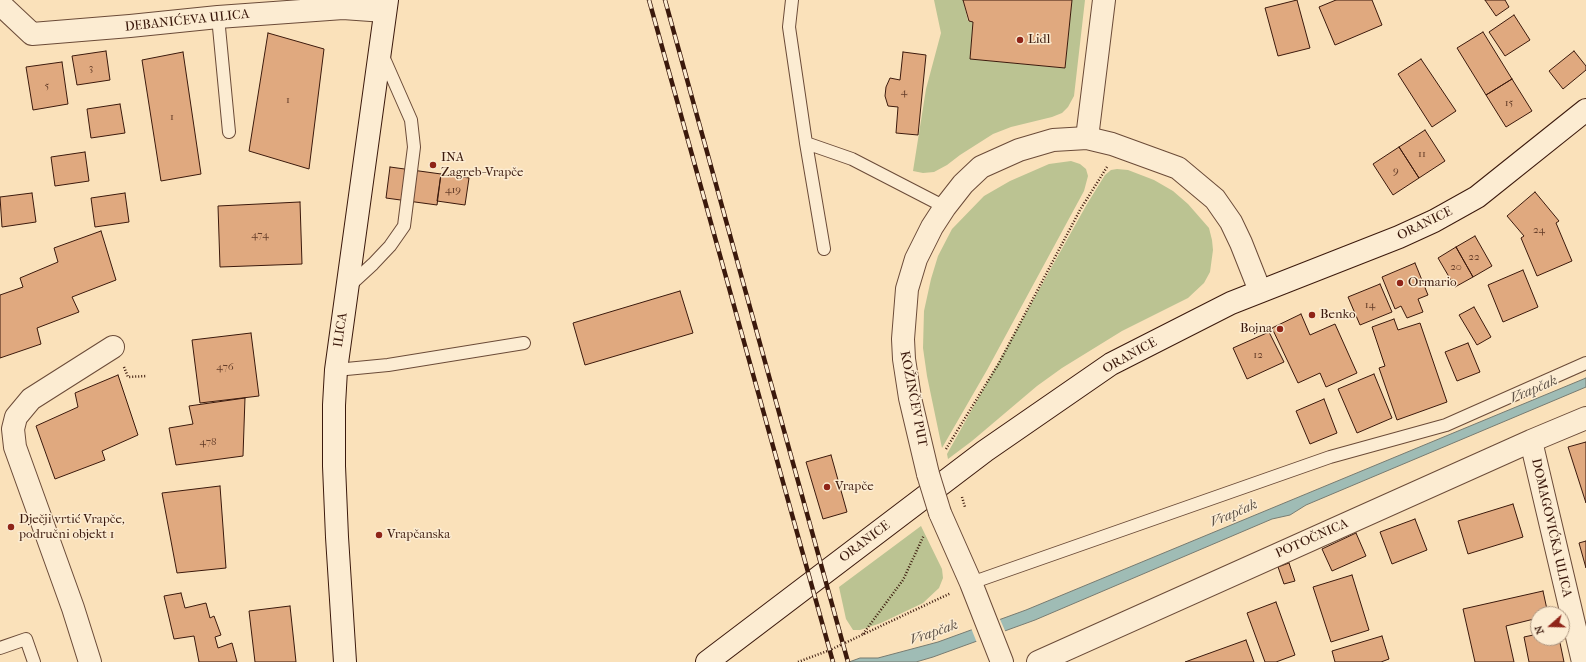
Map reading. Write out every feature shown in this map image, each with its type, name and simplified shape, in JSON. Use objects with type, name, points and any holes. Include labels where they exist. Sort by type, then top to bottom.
[{"type":"street","points":[[1087,138],[1104,0]]},
{"type":"street","points":[[0,4],[32,34]]},
{"type":"street","name":"DEBANIĆEVA ULICA","points":[[32,34],[218,17],[386,6]]},
{"type":"street","name":"ILICA","points":[[345,662],[337,544],[334,466],[334,405],[336,370],[386,6]]},
{"type":"street","points":[[0,22],[32,34]]},
{"type":"street","name":"ORANICE","points":[[707,662],[985,451],[1111,364],[1231,303],[1398,237],[1434,221],[1477,197],[1586,110]]},
{"type":"street","name":"KOŽINČEV PUT","points":[[1002,660],[971,583],[940,513],[928,474],[906,371],[903,339],[907,289],[916,259],[932,227],[945,206],[962,184],[981,167],[1019,150],[1053,140],[1087,138],[1112,144],[1178,168],[1215,199],[1231,222],[1260,291]]},
{"type":"street","points":[[90,662],[73,608],[16,447],[13,429],[16,416],[31,399],[118,356]]},
{"type":"street","name":"POTOČNICA","points":[[1038,662],[1531,441],[1586,418]]},
{"type":"street","name":"DOMAGOVIĆKA ULICA","points":[[1531,441],[1583,662]]},
{"type":"lane","points":[[792,0],[789,27],[806,143],[824,249]]},
{"type":"lane","points":[[218,17],[229,132]]},
{"type":"lane","points":[[347,287],[373,264],[390,246],[404,226],[414,147],[411,120],[380,51]]},
{"type":"lane","points":[[806,143],[852,158],[945,206]]},
{"type":"lane","points":[[336,370],[388,365],[524,343]]},
{"type":"lane","points":[[971,583],[1330,457],[1446,425],[1586,363]]},
{"type":"lane","points":[[0,648],[26,639],[34,662]]},
{"type":"path","points":[[942,454],[999,363],[1080,210],[1109,163]]},
{"type":"path","points":[[118,356],[128,377],[147,376]]},
{"type":"path","points":[[863,635],[903,580],[926,530]]},
{"type":"path","points":[[798,662],[863,635],[971,583]]},
{"type":"green space","points":[[934,0],[963,0],[968,21],[973,22],[970,59],[1065,68],[1072,0],[1085,0],[1074,96],[1068,107],[1062,113],[1052,117],[1011,127],[993,134],[947,165],[934,172],[923,173],[913,171],[926,89],[941,33]]},
{"type":"green space","points":[[1071,161],[1080,164],[1086,169],[1088,176],[1084,191],[987,370],[942,448],[927,376],[923,348],[924,311],[938,256],[952,229],[984,196],[1010,181],[1049,164]]},
{"type":"green space","points":[[1111,170],[1128,170],[1154,180],[1173,191],[1188,204],[1209,228],[1213,250],[1210,272],[1204,283],[1188,298],[1122,331],[1062,368],[1037,386],[972,441],[948,459],[947,454],[1087,204],[1105,175]]},
{"type":"green space","points":[[921,526],[942,569],[943,578],[939,588],[923,603],[881,623],[860,630],[853,630],[846,619],[839,587]]},
{"type":"water","points":[[1586,378],[1586,387],[1306,505],[1290,515],[1272,519],[1035,620],[916,662],[849,662],[860,658],[878,658],[938,642],[1026,610]]},
{"type":"pier","points":[[999,617],[1006,633],[977,643],[971,628]]},
{"type":"building","name":"Lidl","points":[[963,0],[1072,0],[1065,68],[970,59],[973,22],[969,21]]},
{"type":"building","points":[[1297,0],[1310,48],[1278,56],[1265,8]]},
{"type":"building","points":[[1336,0],[1372,0],[1382,25],[1335,45],[1319,7]]},
{"type":"building","points":[[1485,0],[1505,0],[1509,7],[1496,16]]},
{"type":"building","points":[[1514,15],[1530,40],[1505,56],[1489,32]]},
{"type":"building","points":[[1483,32],[1512,79],[1486,95],[1457,48]]},
{"type":"building","points":[[268,33],[324,49],[309,169],[249,151]]},
{"type":"building","points":[[106,51],[110,80],[77,85],[72,56]]},
{"type":"building","points":[[1574,51],[1586,66],[1586,70],[1563,89],[1549,71]]},
{"type":"building","points":[[183,52],[201,174],[161,181],[142,60]]},
{"type":"building","points":[[903,52],[926,55],[918,135],[896,133],[898,107],[888,106],[885,96],[886,87],[890,78],[900,80]]},
{"type":"building","points":[[1421,59],[1456,111],[1432,127],[1398,74]]},
{"type":"building","points":[[62,62],[68,104],[33,110],[26,67]]},
{"type":"building","points":[[1512,79],[1532,111],[1506,127],[1486,95]]},
{"type":"building","points":[[120,104],[125,133],[91,138],[87,109]]},
{"type":"building","points":[[1425,130],[1445,161],[1419,178],[1399,147]]},
{"type":"building","points":[[1399,147],[1419,178],[1393,195],[1373,164]]},
{"type":"building","points":[[85,152],[89,181],[55,186],[51,157]]},
{"type":"building","points":[[390,167],[441,174],[437,205],[386,198]]},
{"type":"building","points":[[441,174],[469,178],[465,205],[437,201]]},
{"type":"building","points":[[1535,192],[1559,221],[1556,223],[1572,261],[1537,276],[1521,238],[1524,236],[1507,216]]},
{"type":"building","points":[[32,193],[36,222],[2,227],[0,197]]},
{"type":"building","points":[[125,193],[129,222],[95,227],[91,198]]},
{"type":"building","points":[[300,202],[302,264],[220,267],[218,206]]},
{"type":"building","points":[[101,231],[116,280],[72,297],[79,312],[37,328],[41,344],[0,358],[0,295],[23,287],[20,278],[58,262],[54,248]]},
{"type":"building","points":[[1475,236],[1492,266],[1473,277],[1456,247]]},
{"type":"building","points":[[1456,247],[1473,277],[1455,287],[1438,258]]},
{"type":"building","points":[[1415,263],[1428,295],[1418,299],[1423,312],[1407,318],[1401,306],[1395,309],[1382,277]]},
{"type":"building","points":[[1523,270],[1538,307],[1503,322],[1488,285]]},
{"type":"building","points":[[1380,284],[1392,312],[1360,325],[1348,297]]},
{"type":"building","points":[[680,291],[693,333],[585,365],[573,323]]},
{"type":"building","points":[[1474,307],[1491,337],[1477,345],[1459,315]]},
{"type":"building","points":[[1301,314],[1310,335],[1335,324],[1357,373],[1326,387],[1320,373],[1298,383],[1272,328]]},
{"type":"building","points":[[1394,319],[1398,330],[1420,323],[1447,402],[1397,420],[1379,368],[1385,366],[1372,327]]},
{"type":"building","points":[[1269,332],[1284,362],[1247,379],[1233,348]]},
{"type":"building","points":[[251,333],[259,396],[200,403],[192,340]]},
{"type":"building","points":[[1468,343],[1480,372],[1457,381],[1445,352]]},
{"type":"building","points":[[1374,374],[1392,418],[1357,433],[1338,389]]},
{"type":"building","points":[[118,375],[138,435],[102,451],[105,460],[55,479],[36,426],[78,407],[75,393]]},
{"type":"building","points":[[245,398],[243,456],[176,465],[169,428],[193,424],[189,406]]},
{"type":"building","points":[[1324,399],[1337,433],[1310,444],[1296,411]]},
{"type":"building","points":[[1586,442],[1586,503],[1568,447]]},
{"type":"building","name":"Vrapče","points":[[831,455],[847,512],[823,519],[806,462]]},
{"type":"building","points":[[220,486],[226,568],[177,573],[162,493]]},
{"type":"building","points":[[1513,504],[1523,537],[1468,554],[1458,521]]},
{"type":"building","points":[[1415,519],[1427,550],[1392,564],[1380,532]]},
{"type":"building","points":[[1356,533],[1366,556],[1332,571],[1322,549]]},
{"type":"building","points":[[1586,541],[1586,568],[1579,543]]},
{"type":"building","points":[[1289,563],[1295,581],[1284,584],[1278,567]]},
{"type":"building","points":[[1352,575],[1369,630],[1331,642],[1313,587]]},
{"type":"building","points":[[1543,591],[1546,606],[1530,606],[1530,620],[1506,626],[1514,662],[1475,662],[1463,609]]},
{"type":"building","points":[[181,593],[185,608],[206,603],[210,618],[214,616],[221,635],[215,637],[218,648],[232,643],[237,662],[199,662],[194,636],[174,639],[164,596]]},
{"type":"building","points":[[1276,602],[1295,655],[1276,662],[1265,662],[1247,613]]},
{"type":"building","points":[[290,606],[296,662],[255,662],[249,611]]},
{"type":"building","points":[[1382,636],[1389,659],[1381,662],[1335,662],[1332,651]]},
{"type":"building","points":[[1530,636],[1530,646],[1561,646],[1564,662],[1529,662],[1524,637]]},
{"type":"building","points":[[1246,640],[1254,662],[1185,662]]},
{"type":"railway","points":[[649,0],[833,662]]},
{"type":"railway","points":[[665,0],[848,662]]},
{"type":"place","name":"Lidl","points":[[1020,40]]},
{"type":"place","name":"INA Zagreb-Vrapče","points":[[433,165]]},
{"type":"place","name":"Ormario","points":[[1400,283]]},
{"type":"place","name":"Benko","points":[[1312,315]]},
{"type":"place","name":"Bojna","points":[[1280,329]]},
{"type":"place","name":"Vrapče","points":[[827,487]]},
{"type":"place","name":"Dječji vrtić Vrapče, područni objekt 1","points":[[11,527]]},
{"type":"place","name":"Vrapčanska","points":[[379,535]]},
{"type":"water label","name":"Vrapčak","points":[[1534,390]]},
{"type":"water label","name":"Vrapčak","points":[[1234,514]]},
{"type":"water label","name":"Vrapčak","points":[[934,633]]}]
